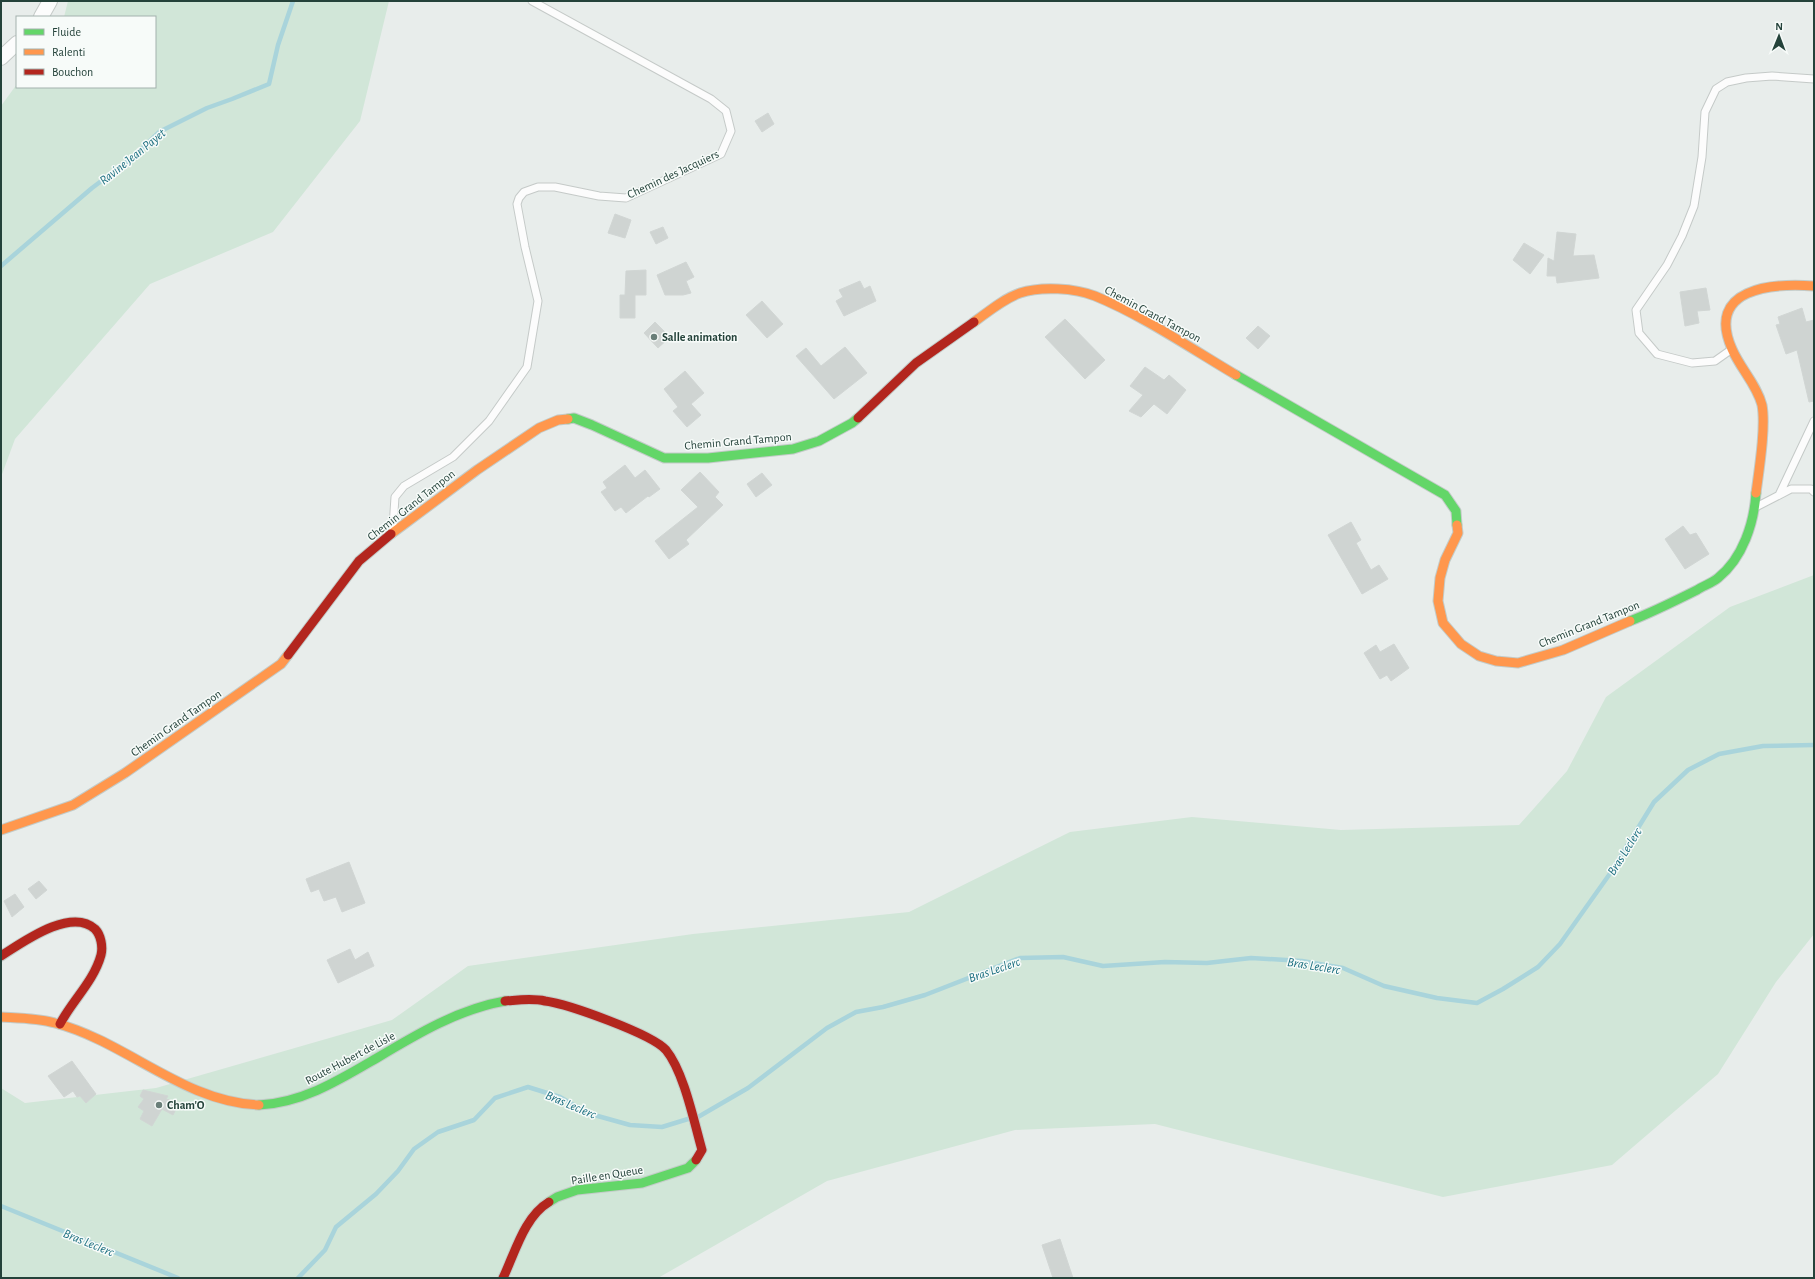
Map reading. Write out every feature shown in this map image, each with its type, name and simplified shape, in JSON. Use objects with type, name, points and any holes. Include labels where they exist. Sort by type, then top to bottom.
[{"type":"main road","name":"Chemin Grand Tampon","points":[[1,830],[73,805],[125,773],[203,720],[280,664],[359,562],[393,532],[477,470],[539,428],[558,420],[574,418],[664,458],[708,458],[793,449],[819,441],[852,423],[916,363],[998,305],[1020,293],[1039,289],[1056,288],[1094,296],[1140,319],[1445,496],[1456,511],[1458,533],[1445,560],[1440,578],[1438,601],[1443,623],[1461,644],[1478,656],[1496,661],[1518,663],[1563,650],[1668,605],[1718,578],[1737,557],[1746,537],[1754,508],[1763,423],[1762,407],[1759,396],[1732,349],[1727,333],[1726,317],[1736,298],[1756,290],[1798,285],[1814,286]]},
{"type":"main road","points":[[1,956],[38,934],[71,921],[81,921],[89,924],[95,929],[102,943],[101,954],[97,965],[60,1024]]},
{"type":"main road","name":"Route Hubert de Lisle","points":[[1,1017],[25,1018],[60,1024],[100,1040],[192,1090],[226,1101],[259,1105],[288,1102],[321,1090],[440,1023],[484,1005],[526,999],[560,1003],[586,1012],[651,1040],[665,1049],[676,1068],[702,1150]]},
{"type":"main road","name":"Paille en Queue","points":[[504,1278],[529,1222],[541,1207],[557,1197],[577,1190],[642,1183],[688,1168],[698,1160],[702,1150]]},
{"type":"street","points":[[42,16],[50,1]]},
{"type":"street","points":[[1,58],[16,44]]},
{"type":"lane","name":"Chemin des Jacquiers","points":[[393,532],[395,497],[404,486],[453,457],[490,421],[527,367],[538,301],[524,247],[517,204],[519,198],[524,192],[538,187],[555,187],[599,196],[626,198],[721,154],[731,131],[726,111],[711,99],[532,1]]},
{"type":"lane","points":[[1732,349],[1715,361],[1692,363],[1657,354],[1639,333],[1636,310],[1667,265],[1682,236],[1694,206],[1702,157],[1706,112],[1716,89],[1727,82],[1746,78],[1772,76],[1814,80]]},
{"type":"lane","points":[[1779,494],[1814,421]]},
{"type":"lane","points":[[1754,508],[1791,489],[1811,489],[1814,492]]},
{"type":"green space","points":[[68,1],[389,1],[360,121],[273,232],[150,284],[15,439],[1,477],[1,106],[16,85],[16,88],[156,88],[156,16],[64,16]]},
{"type":"green space","points":[[1814,575],[1814,934],[1776,982],[1718,1074],[1612,1165],[1443,1197],[1155,1124],[1015,1130],[827,1181],[658,1278],[1,1278],[1,1088],[25,1103],[156,1088],[392,1020],[468,966],[693,934],[909,912],[1070,832],[1192,817],[1341,830],[1519,825],[1567,771],[1606,697],[1730,607]]},
{"type":"building","points":[[768,113],[774,124],[762,132],[755,121]]},
{"type":"building","points":[[615,214],[631,220],[625,238],[608,233]]},
{"type":"building","points":[[663,227],[668,238],[656,244],[650,232]]},
{"type":"building","points":[[1557,232],[1576,234],[1573,256],[1594,255],[1599,278],[1557,283],[1556,276],[1547,276],[1548,258],[1554,261]]},
{"type":"building","points":[[1524,243],[1544,255],[1530,274],[1513,260]]},
{"type":"building","points":[[686,262],[694,277],[686,281],[691,293],[683,295],[665,295],[657,275]]},
{"type":"building","points":[[646,270],[646,295],[635,295],[635,318],[620,318],[620,295],[625,295],[626,271]]},
{"type":"building","points":[[860,281],[864,289],[870,286],[876,301],[844,316],[836,301],[843,297],[839,290]]},
{"type":"building","points":[[1706,288],[1710,310],[1697,311],[1699,323],[1685,326],[1680,292]]},
{"type":"building","points":[[762,301],[783,324],[767,338],[746,315]]},
{"type":"building","points":[[1802,308],[1806,322],[1814,320],[1814,401],[1809,402],[1797,350],[1786,354],[1776,325],[1780,324],[1778,317]]},
{"type":"building","points":[[1065,319],[1105,360],[1085,379],[1045,337]]},
{"type":"building","name":"Salle animation","points":[[655,322],[670,337],[658,348],[644,333]]},
{"type":"building","points":[[1258,326],[1270,336],[1258,349],[1246,338]]},
{"type":"building","points":[[845,347],[867,373],[834,399],[796,356],[806,348],[821,366]]},
{"type":"building","points":[[1145,367],[1164,380],[1169,375],[1186,390],[1167,414],[1154,404],[1141,417],[1129,411],[1143,395],[1130,386]]},
{"type":"building","points":[[685,371],[704,393],[691,404],[701,415],[687,427],[673,411],[678,407],[664,389]]},
{"type":"building","points":[[625,465],[635,478],[645,470],[660,489],[649,497],[648,496],[626,513],[621,507],[615,511],[601,492],[607,488],[603,482]]},
{"type":"building","points":[[700,472],[719,492],[715,497],[723,505],[686,540],[689,544],[669,559],[655,541],[698,507],[681,490]]},
{"type":"building","points":[[762,473],[772,485],[756,497],[747,484]]},
{"type":"building","points":[[1351,522],[1361,540],[1356,543],[1371,570],[1379,565],[1388,579],[1362,594],[1328,535]]},
{"type":"building","points":[[1683,526],[1690,535],[1696,533],[1709,554],[1685,569],[1665,539]]},
{"type":"building","points":[[1394,644],[1409,668],[1391,681],[1387,675],[1380,679],[1364,653],[1376,645],[1380,652]]},
{"type":"building","points":[[349,862],[365,903],[342,912],[336,897],[324,901],[319,889],[311,892],[306,879]]},
{"type":"building","points":[[39,881],[47,890],[36,899],[28,889]]},
{"type":"building","points":[[15,894],[24,907],[12,917],[4,901]]},
{"type":"building","points":[[350,949],[355,960],[368,952],[374,966],[338,983],[327,960]]},
{"type":"building","points":[[72,1061],[96,1094],[86,1103],[80,1096],[77,1097],[73,1091],[64,1097],[48,1076]]},
{"type":"building","name":"Cham'O","points":[[143,1090],[168,1096],[166,1099],[179,1103],[173,1115],[162,1109],[152,1126],[140,1119],[144,1111],[138,1107],[144,1099],[140,1096]]},
{"type":"building","points":[[1060,1239],[1073,1278],[1053,1278],[1042,1245]]},
{"type":"waterway","name":"Ravine Jean Payet","points":[[1,266],[92,188],[132,158],[159,132],[207,108],[269,84],[278,45],[293,1]]},
{"type":"waterway","name":"Bras Leclerc","points":[[698,1117],[748,1088],[827,1028],[856,1012],[883,1007],[925,995],[1020,958],[1063,957],[1103,966],[1165,962],[1207,963],[1251,958],[1302,961],[1343,968],[1384,986],[1437,998],[1477,1003],[1538,967],[1560,944],[1609,875],[1654,802],[1688,770],[1719,754],[1763,746],[1814,745]]},
{"type":"waterway","name":"Bras Leclerc","points":[[298,1278],[325,1250],[336,1227],[376,1194],[398,1171],[414,1149],[438,1132],[474,1120],[495,1098],[528,1087],[560,1097],[587,1113],[630,1125],[662,1127],[688,1119]]},
{"type":"waterway","name":"Bras Leclerc","points":[[1,1206],[178,1278]]},
{"type":"traffic: fast","points":[[1236,375],[1445,495],[1456,511],[1457,525]]},
{"type":"traffic: fast","points":[[568,419],[574,418],[592,425],[664,458],[708,458],[793,449],[819,441],[852,423],[858,418]]},
{"type":"traffic: fast","points":[[1630,621],[1697,590],[1716,580],[1727,570],[1746,539],[1753,516],[1756,493]]},
{"type":"traffic: fast","points":[[259,1105],[291,1100],[321,1089],[350,1074],[407,1040],[455,1016],[505,1001]]},
{"type":"traffic: fast","points":[[549,1202],[557,1197],[577,1190],[642,1183],[688,1168],[696,1160]]},
{"type":"traffic: slow","points":[[1756,493],[1763,436],[1762,405],[1756,390],[1732,349],[1726,329],[1728,313],[1735,301],[1747,294],[1762,289],[1797,285],[1814,286]]},
{"type":"traffic: slow","points":[[974,322],[1002,302],[1020,293],[1038,289],[1078,291],[1095,296],[1131,313],[1236,375]]},
{"type":"traffic: slow","points":[[391,534],[477,470],[539,428],[558,420],[568,419]]},
{"type":"traffic: slow","points":[[1457,525],[1458,533],[1445,560],[1440,578],[1438,601],[1443,623],[1461,644],[1479,656],[1496,661],[1518,663],[1563,650],[1630,621]]},
{"type":"traffic: slow","points":[[1,830],[73,805],[125,773],[281,664],[288,655]]},
{"type":"traffic: slow","points":[[1,1017],[28,1018],[55,1023],[107,1043],[180,1083],[205,1094],[231,1101],[259,1105]]},
{"type":"traffic: jam","points":[[858,418],[916,363],[974,322]]},
{"type":"traffic: jam","points":[[288,655],[359,561],[391,534]]},
{"type":"traffic: jam","points":[[1,956],[47,929],[61,924],[73,922],[85,923],[95,929],[99,934],[102,945],[102,952],[98,964],[60,1024]]},
{"type":"traffic: jam","points":[[505,1001],[540,1000],[556,1003],[628,1028],[658,1043],[666,1050],[672,1059],[683,1084],[702,1150],[696,1160]]},
{"type":"traffic: jam","points":[[503,1278],[521,1236],[527,1226],[540,1209],[549,1202]]},
{"type":"place","name":"Salle animation","points":[[654,337]]},
{"type":"place","name":"Cham'O","points":[[159,1105]]}]
